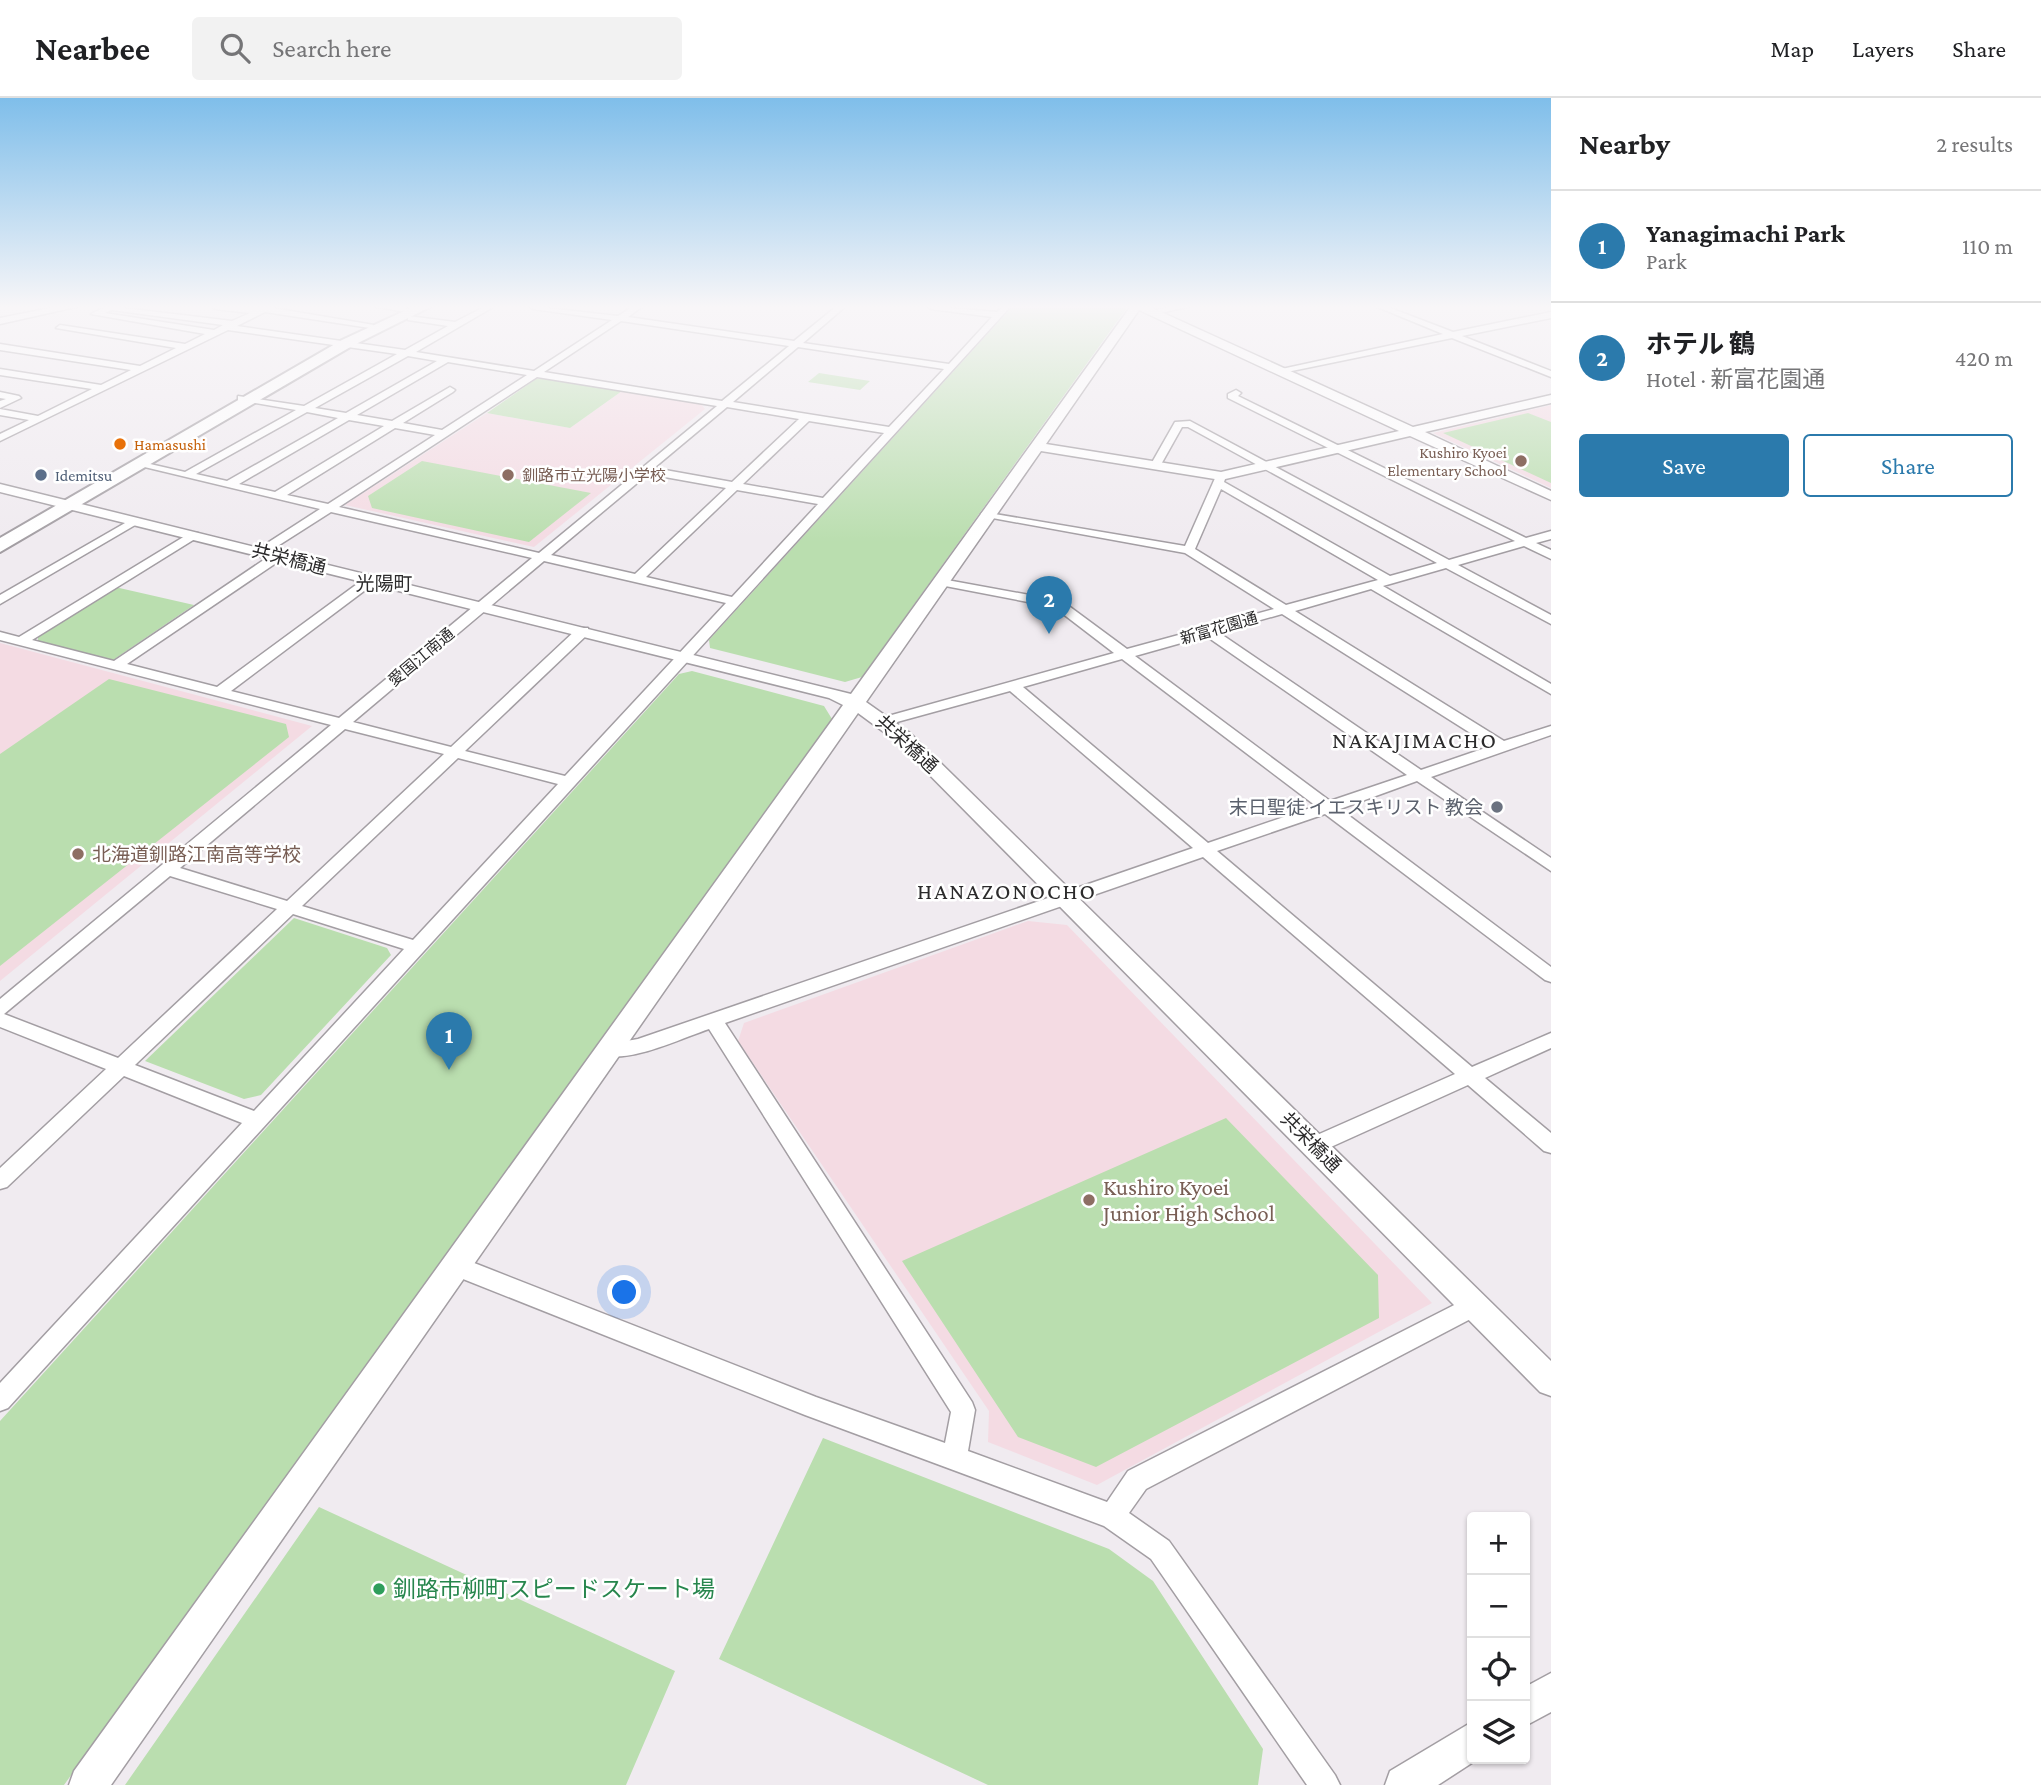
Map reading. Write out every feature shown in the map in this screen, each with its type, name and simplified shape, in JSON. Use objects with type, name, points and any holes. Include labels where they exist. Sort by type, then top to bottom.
[{"type":"main road","points":[[0,546],[63,503],[271,385]]},
{"type":"main road","points":[[0,534],[137,464],[246,399]]},
{"type":"street","points":[[82,385],[103,388]]},
{"type":"street","points":[[3,435],[110,385]]},
{"type":"street","points":[[187,475],[350,385]]},
{"type":"street","points":[[229,485],[402,385]]},
{"type":"street","points":[[116,666],[330,508],[518,385]]},
{"type":"street","points":[[607,385],[893,431]]},
{"type":"street","name":"愛国江南通","points":[[0,1009],[747,385]]},
{"type":"street","points":[[0,1400],[935,385]]},
{"type":"street","points":[[88,1785],[856,703],[1035,446],[1083,385]]},
{"type":"street","points":[[1314,385],[1551,496]]},
{"type":"street","points":[[277,496],[450,390]]},
{"type":"street","points":[[1236,393],[1231,396],[1551,555]]},
{"type":"street","points":[[0,395],[16,398],[0,405]]},
{"type":"street","points":[[246,399],[443,433]]},
{"type":"street","points":[[1220,479],[1551,399]]},
{"type":"street","points":[[0,412],[39,419]]},
{"type":"street","points":[[637,579],[807,418]]},
{"type":"street","points":[[1155,466],[1179,424],[1185,423],[1551,620]]},
{"type":"street","points":[[1035,446],[1220,479],[1389,581]]},
{"type":"street","points":[[137,464],[735,601]]},
{"type":"street","points":[[645,470],[825,502]]},
{"type":"street","points":[[1189,550],[1220,479]]},
{"type":"street","name":"共栄橋通","points":[[0,488],[686,656],[835,694],[856,703],[886,721],[1551,1382]]},
{"type":"street","points":[[987,514],[1189,550],[1503,747]]},
{"type":"street","points":[[0,600],[136,521]]},
{"type":"street","points":[[21,641],[194,535]]},
{"type":"street","name":"新富花園通","points":[[886,721],[1551,535]]},
{"type":"street","points":[[219,693],[372,579]]},
{"type":"street","points":[[940,581],[1058,604],[1551,976]]},
{"type":"street","points":[[1373,585],[1551,690]]},
{"type":"street","points":[[0,1181],[583,631]]},
{"type":"street","points":[[1208,631],[1551,866]]},
{"type":"street","points":[[0,635],[570,782]]},
{"type":"street","points":[[1013,686],[1551,1145]]},
{"type":"street","points":[[610,1050],[639,1046],[1551,730]]},
{"type":"street","points":[[166,869],[417,947]]},
{"type":"street","points":[[0,1020],[257,1120]]},
{"type":"street","points":[[713,1020],[963,1410],[954,1458]]},
{"type":"street","points":[[1315,1145],[1551,1040]]},
{"type":"street","points":[[456,1266],[1112,1516],[1160,1550],[1325,1785]]},
{"type":"street","points":[[1112,1516],[1137,1480],[1474,1306]]},
{"type":"street","points":[[1530,1705],[1551,1691]]},
{"type":"street","points":[[1404,1785],[1467,1744]]},
{"type":"shaded area","name":"釧路市立光陽小学校","points":[[622,391],[701,404],[705,409],[534,547],[345,505],[487,413],[570,428]]},
{"type":"shaded area","name":"Kushiro Kyoei Elementary School","points":[[1551,405],[1551,488],[1433,433]]},
{"type":"shaded area","name":"北海道釧路江南高等学校","points":[[0,643],[312,726],[0,981]]},
{"type":"shaded area","name":"Kushiro Kyoei Junior High School","points":[[1028,921],[1067,925],[1432,1303],[1097,1485],[988,1442],[989,1411],[738,1041],[744,1023]]},
{"type":"green space","points":[[528,385],[585,385],[622,391],[570,428],[487,413]]},
{"type":"green space","points":[[826,385],[866,385],[860,390]]},
{"type":"green space","points":[[941,385],[1072,385],[862,677],[845,682],[710,648],[709,640]]},
{"type":"green space","name":"Kushiro Kyoei Elementary School","points":[[1528,413],[1551,422],[1551,483],[1443,433]]},
{"type":"green space","points":[[422,461],[591,493],[529,542],[372,508],[368,496]]},
{"type":"green space","points":[[115,587],[194,605],[113,660],[38,641],[38,634]]},
{"type":"green space","points":[[692,671],[824,706],[832,719],[64,1785],[0,1785],[0,1421],[679,674]]},
{"type":"green space","name":"北海道釧路江南高等学校","points":[[109,679],[286,724],[289,737],[0,966],[0,754]]},
{"type":"green space","points":[[294,918],[387,948],[391,955],[261,1095],[244,1099],[145,1061]]},
{"type":"green space","points":[[1226,1118],[1378,1275],[1379,1318],[1096,1467],[1018,1437],[902,1261]]},
{"type":"green space","points":[[823,1438],[1109,1549],[1153,1581],[1263,1749],[1258,1785],[988,1785],[719,1659]]},
{"type":"green space","name":"釧路市柳町スピードスケート場","points":[[319,1507],[675,1671],[626,1785],[125,1785]]},
{"type":"place","name":"Hamasushi","points":[[120,444]]},
{"type":"place","name":"Kushiro Kyoei Elementary School","points":[[1521,461]]},
{"type":"place","name":"Idemitsu","points":[[41,475]]},
{"type":"place","name":"釧路市立光陽小学校","points":[[508,475]]},
{"type":"place","name":"ホテル 鶴","points":[[1049,634]]},
{"type":"place","name":"末日聖徒 イエスキリスト 教会","points":[[1497,807]]},
{"type":"place","name":"北海道釧路江南高等学校","points":[[78,854]]},
{"type":"place","name":"Yanagimachi Park","points":[[449,1070]]},
{"type":"place","name":"Kushiro Kyoei Junior High School","points":[[1089,1200]]},
{"type":"place","name":"釧路市柳町スピードスケート場","points":[[379,1589]]},
{"type":"district","name":"光陽町","points":[[384,583]]},
{"type":"district","name":"NAKAJIMACHO","points":[[1415,740]]},
{"type":"district","name":"HANAZONOCHO","points":[[1007,891]]}]
